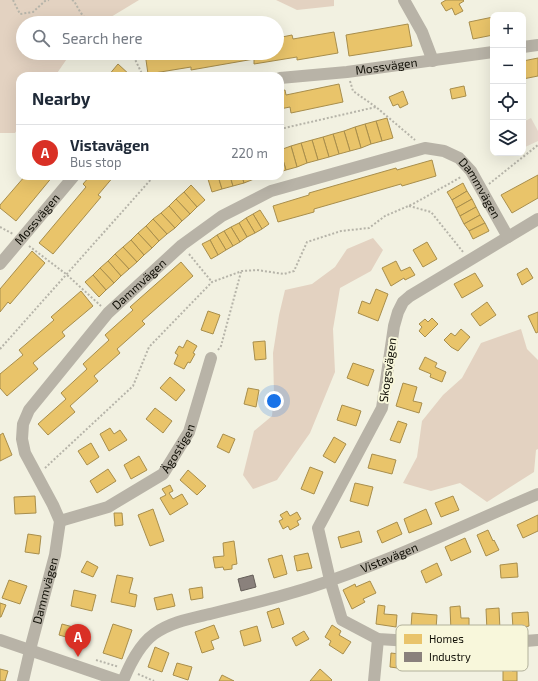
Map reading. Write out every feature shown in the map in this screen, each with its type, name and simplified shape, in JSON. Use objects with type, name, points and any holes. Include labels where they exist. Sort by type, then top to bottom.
[{"type":"street","points":[[404,0],[422,32],[433,61]]},
{"type":"street","points":[[526,47],[538,45]]},
{"type":"street","name":"Mossvägen","points":[[284,78],[347,72],[490,52]]},
{"type":"street","name":"Dammvägen","points":[[23,681],[55,555],[60,521],[25,453],[22,439],[23,424],[29,410],[108,313],[182,245],[222,216],[271,191],[424,148],[449,153],[459,158],[472,168],[482,190],[508,237]]},
{"type":"street","name":"Mossvägen","points":[[0,264],[71,180]]},
{"type":"street","name":"Skogsvägen","points":[[378,639],[342,620],[330,580],[318,528],[382,408],[394,326],[398,312],[403,302],[410,296],[538,219]]},
{"type":"street","name":"Ägostigen","points":[[60,521],[108,507],[163,474],[189,432],[211,358]]},
{"type":"street","name":"Vistavägen","points":[[122,681],[142,645],[155,634],[171,624],[308,588],[380,562],[538,494]]},
{"type":"street","points":[[374,681],[378,639],[396,640]]},
{"type":"street","points":[[0,640],[122,681]]},
{"type":"street","points":[[528,641],[538,640]]},
{"type":"path","points":[[13,0],[20,14],[33,12],[49,0]]},
{"type":"path","points":[[72,0],[83,16]]},
{"type":"path","points":[[135,60],[141,72]]},
{"type":"path","points":[[349,78],[353,91],[376,107],[424,148]]},
{"type":"path","points":[[284,128],[376,107]]},
{"type":"path","points":[[482,190],[538,145]]},
{"type":"path","points":[[37,475],[133,386],[149,347],[212,282],[242,271],[257,270],[284,274],[294,271],[307,242],[341,231],[369,228],[385,216],[409,206],[472,168]]},
{"type":"path","points":[[0,349],[150,180]]},
{"type":"path","points":[[409,206],[431,212],[470,260]]},
{"type":"path","points":[[0,227],[20,239]]},
{"type":"path","points":[[182,245],[212,282]]},
{"type":"path","points":[[38,253],[66,274],[98,303]]},
{"type":"path","points":[[211,358],[221,346],[242,271]]},
{"type":"shaded area","points":[[0,0],[139,0],[113,16],[16,16],[16,60],[66,60],[58,72],[16,72],[16,131],[15,133],[0,133]]},
{"type":"shaded area","points":[[276,0],[334,0],[334,6],[297,10]]},
{"type":"shaded area","points":[[531,118],[538,131],[538,141],[526,147],[526,120]]},
{"type":"shaded area","points":[[373,238],[383,250],[371,271],[340,288],[333,329],[335,372],[310,433],[277,480],[253,489],[243,475],[254,431],[272,416],[274,394],[273,353],[279,315],[285,290],[312,284],[335,267],[347,249]]},
{"type":"shaded area","points":[[521,329],[527,349],[538,360],[538,449],[536,450],[534,472],[487,502],[460,483],[431,491],[403,483],[417,457],[422,421],[443,395],[462,378],[481,343]]},
{"type":"building: Homes","points":[[446,0],[463,0],[464,1],[459,4],[463,11],[455,15],[452,8],[446,11],[441,3]]},
{"type":"building: Homes","points":[[490,18],[490,36],[473,39],[469,22]]},
{"type":"building: Homes","points":[[408,24],[412,46],[349,56],[346,35]]},
{"type":"building: Homes","points":[[334,32],[338,53],[297,60],[297,57],[284,59],[284,37],[292,35],[293,39]]},
{"type":"building: Homes","points":[[538,58],[538,76],[526,78],[526,60]]},
{"type":"building: Homes","points":[[146,60],[248,60],[191,70],[191,67],[160,72],[148,72]]},
{"type":"building: Homes","points":[[254,60],[279,60],[254,64]]},
{"type":"building: Homes","points":[[118,64],[127,72],[111,72]]},
{"type":"building: Homes","points":[[339,84],[343,102],[291,113],[290,107],[284,108],[284,90],[286,95]]},
{"type":"building: Homes","points":[[464,86],[466,96],[452,99],[450,89]]},
{"type":"building: Homes","points":[[403,91],[408,104],[400,108],[398,104],[393,106],[389,97]]},
{"type":"building: Homes","points":[[387,118],[393,138],[382,141],[376,121]]},
{"type":"building: Homes","points":[[376,121],[382,141],[371,144],[365,124]]},
{"type":"building: Homes","points":[[365,124],[371,144],[361,148],[355,127]]},
{"type":"building: Homes","points":[[355,127],[361,148],[350,151],[344,131]]},
{"type":"building: Homes","points":[[344,131],[350,151],[339,154],[333,134]]},
{"type":"building: Homes","points":[[333,134],[339,154],[329,157],[323,137]]},
{"type":"building: Homes","points":[[323,137],[329,157],[318,160],[312,140]]},
{"type":"building: Homes","points":[[312,140],[318,160],[307,163],[301,143]]},
{"type":"building: Homes","points":[[301,143],[307,163],[297,167],[291,146]]},
{"type":"building: Homes","points":[[291,146],[297,167],[286,170],[284,163],[284,149]]},
{"type":"building: Homes","points":[[432,160],[436,176],[402,186],[401,184],[314,209],[314,212],[278,222],[273,206],[309,195],[309,193],[396,168],[397,170]]},
{"type":"building: Homes","points":[[538,175],[538,198],[512,213],[501,195]]},
{"type":"building: Homes","points":[[22,180],[50,180],[16,221],[0,208],[0,205]]},
{"type":"building: Homes","points":[[86,180],[111,180],[98,195],[101,197],[53,254],[39,243],[86,187],[83,184]]},
{"type":"building: Homes","points":[[208,180],[219,180],[222,189],[212,192]]},
{"type":"building: Homes","points":[[219,180],[231,180],[233,186],[222,189]]},
{"type":"building: Homes","points":[[231,180],[243,180],[244,183],[233,186]]},
{"type":"building: Homes","points":[[243,180],[252,180],[244,183]]},
{"type":"building: Homes","points":[[463,183],[467,191],[452,200],[447,192]]},
{"type":"building: Homes","points":[[191,185],[205,200],[197,207],[184,192]]},
{"type":"building: Homes","points":[[467,191],[472,199],[456,208],[452,200]]},
{"type":"building: Homes","points":[[184,192],[197,207],[190,214],[176,199]]},
{"type":"building: Homes","points":[[176,199],[190,214],[182,221],[169,206]]},
{"type":"building: Homes","points":[[472,199],[476,207],[460,216],[456,208]]},
{"type":"building: Homes","points":[[169,206],[182,221],[175,228],[161,213]]},
{"type":"building: Homes","points":[[476,207],[480,215],[464,224],[460,216]]},
{"type":"building: Homes","points":[[260,210],[269,224],[262,229],[253,214]]},
{"type":"building: Homes","points":[[161,213],[175,228],[167,234],[153,219]]},
{"type":"building: Homes","points":[[253,214],[262,229],[255,233],[246,218]]},
{"type":"building: Homes","points":[[480,215],[485,223],[469,231],[464,224]]},
{"type":"building: Homes","points":[[246,218],[255,233],[247,237],[239,223]]},
{"type":"building: Homes","points":[[153,219],[167,234],[159,241],[146,226]]},
{"type":"building: Homes","points":[[239,223],[247,237],[240,242],[231,227]]},
{"type":"building: Homes","points":[[485,223],[489,231],[473,239],[469,231]]},
{"type":"building: Homes","points":[[146,226],[159,241],[152,248],[138,233]]},
{"type":"building: Homes","points":[[231,227],[240,242],[233,246],[224,231]]},
{"type":"building: Homes","points":[[224,231],[233,246],[226,250],[217,235]]},
{"type":"building: Homes","points":[[138,233],[152,248],[144,255],[131,240]]},
{"type":"building: Homes","points":[[217,235],[226,250],[218,255],[210,240]]},
{"type":"building: Homes","points":[[131,240],[144,255],[137,262],[123,247]]},
{"type":"building: Homes","points":[[210,240],[218,255],[211,259],[202,244]]},
{"type":"building: Homes","points":[[427,242],[437,259],[423,267],[413,250]]},
{"type":"building: Homes","points":[[123,247],[137,262],[129,269],[115,254]]},
{"type":"building: Homes","points":[[32,251],[45,263],[10,304],[8,302],[0,312],[0,289]]},
{"type":"building: Homes","points":[[115,254],[129,269],[121,276],[108,261]]},
{"type":"building: Homes","points":[[108,261],[121,276],[114,283],[100,268]]},
{"type":"building: Homes","points":[[396,261],[401,271],[410,267],[415,275],[405,280],[404,278],[391,286],[382,268]]},
{"type":"building: Homes","points":[[181,262],[193,276],[142,321],[145,324],[117,349],[120,353],[94,376],[98,381],[70,406],[75,412],[48,435],[38,424],[66,399],[61,393],[87,369],[83,364],[109,340],[105,335],[133,310],[130,307]]},
{"type":"building: Homes","points":[[100,268],[114,283],[106,290],[93,275]]},
{"type":"building: Homes","points":[[527,268],[533,278],[522,285],[517,274]]},
{"type":"building: Homes","points":[[475,273],[483,286],[462,298],[454,284]]},
{"type":"building: Homes","points":[[93,275],[106,290],[99,297],[85,282]]},
{"type":"building: Homes","points":[[376,289],[388,294],[378,321],[358,313],[362,301],[370,304]]},
{"type":"building: Homes","points":[[81,291],[93,306],[62,332],[65,336],[33,363],[38,369],[7,396],[0,388],[0,374],[23,355],[19,350],[54,320],[51,317]]},
{"type":"building: Homes","points":[[487,302],[496,315],[480,326],[471,314]]},
{"type":"building: Homes","points":[[208,311],[220,315],[213,334],[201,330]]},
{"type":"building: Homes","points":[[538,312],[538,332],[536,333],[528,316]]},
{"type":"building: Homes","points":[[432,318],[438,324],[425,337],[419,331],[422,327],[419,324],[425,319],[428,322]]},
{"type":"building: Homes","points":[[461,329],[470,337],[458,351],[444,340],[451,333],[455,336]]},
{"type":"building: Homes","points":[[187,340],[197,346],[190,363],[188,362],[184,369],[174,364],[178,355],[175,353],[179,346],[183,348]]},
{"type":"building: Homes","points":[[265,341],[266,359],[255,360],[253,342]]},
{"type":"building: Homes","points":[[425,357],[437,363],[435,367],[446,372],[442,382],[430,377],[431,374],[419,369]]},
{"type":"building: Homes","points":[[353,363],[374,370],[368,386],[347,378]]},
{"type":"building: Homes","points":[[170,377],[185,390],[176,401],[160,388]]},
{"type":"building: Homes","points":[[403,383],[417,387],[413,401],[422,403],[419,413],[396,406]]},
{"type":"building: Homes","points":[[248,388],[259,390],[256,407],[244,404]]},
{"type":"building: Homes","points":[[342,405],[361,411],[356,426],[337,420]]},
{"type":"building: Homes","points":[[155,408],[172,421],[163,433],[146,419]]},
{"type":"building: Homes","points":[[398,421],[407,424],[400,443],[390,440]]},
{"type":"building: Homes","points":[[110,428],[114,434],[120,430],[127,440],[109,451],[100,434]]},
{"type":"building: Homes","points":[[3,433],[12,455],[0,461],[0,435]]},
{"type":"building: Homes","points":[[223,434],[235,439],[229,453],[217,447]]},
{"type":"building: Homes","points":[[334,437],[346,444],[335,463],[323,456]]},
{"type":"building: Homes","points":[[91,443],[99,457],[87,465],[78,451]]},
{"type":"building: Homes","points":[[372,454],[396,460],[392,474],[368,468]]},
{"type":"building: Homes","points":[[139,456],[147,470],[131,479],[124,465]]},
{"type":"building: Homes","points":[[310,467],[323,472],[314,494],[301,489]]},
{"type":"building: Homes","points":[[108,469],[116,481],[97,493],[90,481]]},
{"type":"building: Homes","points":[[188,470],[206,486],[197,495],[180,480]]},
{"type":"building: Homes","points":[[355,483],[373,487],[368,506],[350,501]]},
{"type":"building: Homes","points":[[170,485],[173,491],[169,493],[173,499],[182,494],[188,504],[170,515],[160,498],[166,495],[162,489]]},
{"type":"building: Homes","points":[[35,496],[36,513],[15,514],[14,497]]},
{"type":"building: Homes","points":[[453,496],[459,510],[441,517],[435,503]]},
{"type":"building: Homes","points":[[153,509],[164,541],[150,546],[138,515]]},
{"type":"building: Homes","points":[[426,509],[432,524],[409,533],[404,519]]},
{"type":"building: Homes","points":[[287,511],[290,516],[297,512],[301,519],[297,521],[299,525],[290,530],[288,526],[283,529],[279,521],[283,519],[280,515]]},
{"type":"building: Homes","points":[[114,513],[122,513],[123,525],[115,526]]},
{"type":"building: Homes","points":[[538,515],[538,531],[523,538],[517,525]]},
{"type":"building: Homes","points":[[397,522],[402,534],[382,543],[377,531]]},
{"type":"building: Homes","points":[[488,530],[499,550],[486,556],[477,535]]},
{"type":"building: Homes","points":[[359,531],[362,542],[341,548],[338,537]]},
{"type":"building: Homes","points":[[28,534],[41,536],[39,554],[25,552]]},
{"type":"building: Homes","points":[[465,538],[471,552],[451,561],[445,547]]},
{"type":"building: Homes","points":[[234,541],[237,564],[232,565],[232,569],[224,570],[223,567],[215,568],[213,557],[224,556],[223,543]]},
{"type":"building: Homes","points":[[308,553],[312,568],[297,571],[294,556]]},
{"type":"building: Homes","points":[[282,555],[287,574],[274,578],[268,559]]},
{"type":"building: Homes","points":[[87,561],[98,567],[93,577],[81,572]]},
{"type":"building: Homes","points":[[437,563],[442,575],[426,583],[421,571]]},
{"type":"building: Homes","points":[[517,563],[518,577],[501,578],[500,565]]},
{"type":"building: Homes","points":[[117,575],[133,578],[129,593],[137,595],[135,607],[111,602]]},
{"type":"building: Homes","points":[[9,580],[27,586],[20,604],[2,598]]},
{"type":"building: Homes","points":[[370,581],[376,593],[363,599],[365,602],[352,609],[343,590],[355,584],[356,587]]},
{"type":"building: Homes","points":[[202,587],[203,598],[191,600],[189,589]]},
{"type":"building: Homes","points":[[74,590],[96,595],[92,611],[71,606]]},
{"type":"building: Homes","points":[[172,594],[175,606],[157,610],[154,598]]},
{"type":"building: Homes","points":[[0,603],[6,605],[1,617],[0,617]]},
{"type":"building: Homes","points":[[378,605],[385,606],[384,614],[397,615],[396,627],[376,624]]},
{"type":"building: Homes","points":[[460,606],[461,618],[469,618],[469,625],[451,625],[450,607]]},
{"type":"building: Homes","points":[[279,608],[284,624],[272,628],[267,612]]},
{"type":"building: Homes","points":[[499,608],[500,625],[487,625],[486,609]]},
{"type":"building: Homes","points":[[528,612],[529,626],[513,625],[512,613]]},
{"type":"building: Homes","points":[[412,613],[437,615],[436,625],[411,625]]},
{"type":"building: Homes","points":[[62,624],[84,630],[80,641],[59,635]]},
{"type":"building: Homes","points":[[113,624],[132,630],[122,659],[103,653]]},
{"type":"building: Homes","points":[[214,625],[219,638],[211,641],[214,649],[202,653],[195,632]]},
{"type":"building: Homes","points":[[332,625],[341,631],[339,635],[351,642],[343,654],[329,645],[331,641],[325,637]]},
{"type":"building: Homes","points":[[257,626],[261,641],[244,646],[240,631]]},
{"type":"building: Homes","points":[[304,631],[309,639],[296,646],[292,638]]},
{"type":"building: Homes","points":[[155,647],[169,653],[162,672],[148,667]]},
{"type":"building: Homes","points":[[391,653],[396,654],[396,668],[390,667]]},
{"type":"building: Homes","points":[[177,663],[192,667],[188,680],[173,675]]},
{"type":"building: Homes","points":[[0,669],[8,671],[5,681],[0,681]]},
{"type":"building: Homes","points":[[320,669],[332,680],[331,681],[310,681]]},
{"type":"building: Homes","points":[[503,671],[517,671],[517,681],[503,681]]},
{"type":"building: Homes","points":[[222,675],[234,681],[219,681]]},
{"type":"building: Industry","points":[[253,575],[256,587],[241,591],[238,579]]},
{"type":"place","name":"Vistavägen","points":[[78,657]]}]
